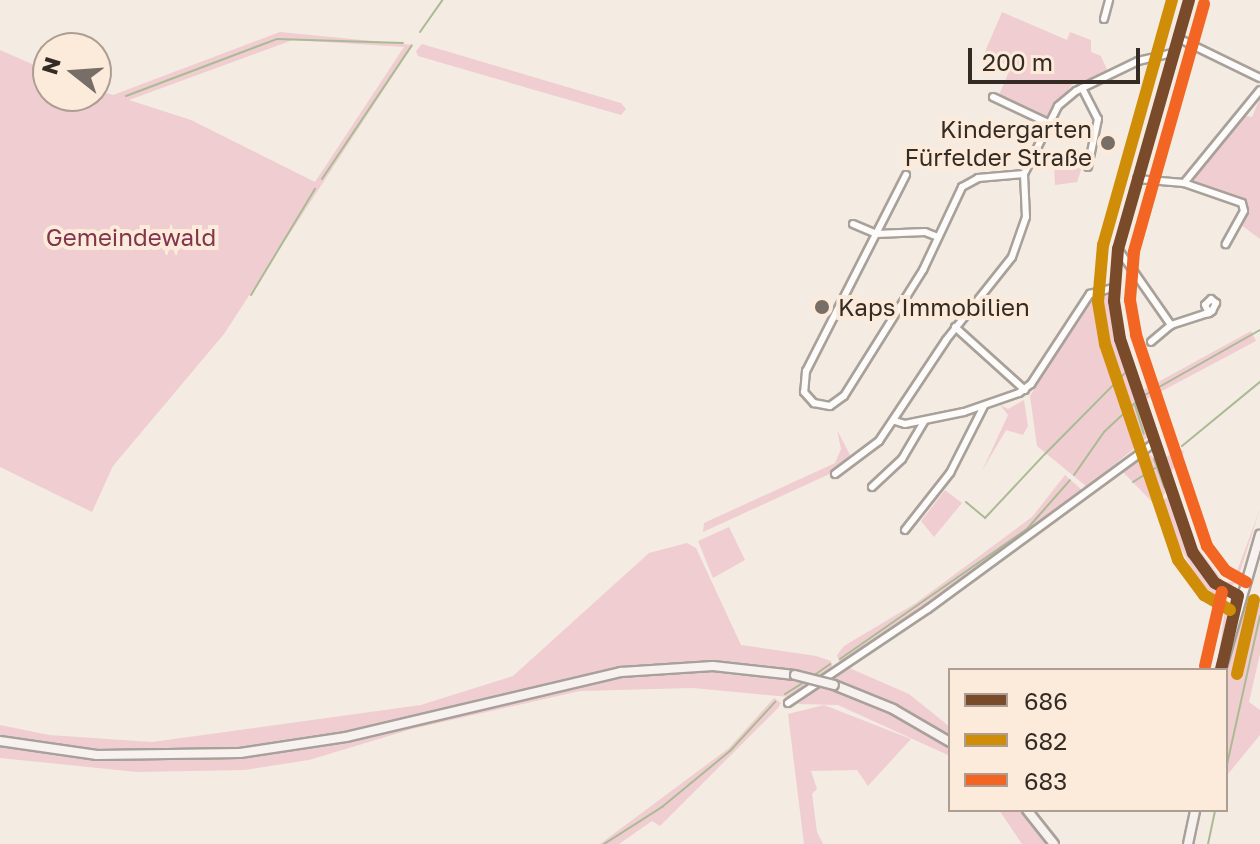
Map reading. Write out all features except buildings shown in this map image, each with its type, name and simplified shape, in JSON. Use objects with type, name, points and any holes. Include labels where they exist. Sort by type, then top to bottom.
[{"type":"main road","points":[[1221,668],[1238,596],[1260,535]]},
{"type":"main road","points":[[0,741],[97,755],[240,753],[346,737],[621,672],[713,666],[795,675],[834,685],[893,709],[948,741]]},
{"type":"main road","points":[[1029,812],[1054,844]]},
{"type":"main road","points":[[1188,844],[1195,812]]},
{"type":"street","points":[[1104,19],[1109,0]]},
{"type":"street","points":[[1189,0],[1118,249],[1113,288],[1120,339],[1193,553],[1215,583],[1238,596]]},
{"type":"street","points":[[1178,38],[1260,78]]},
{"type":"street","points":[[835,474],[871,448],[895,421],[955,327],[998,278],[1018,245],[1026,217],[1024,174],[1048,123],[1064,100],[1082,88],[1150,56],[1174,53]]},
{"type":"street","points":[[1082,88],[1098,119],[1088,167]]},
{"type":"street","points":[[1184,183],[1260,90]]},
{"type":"street","points":[[993,97],[1048,123]]},
{"type":"street","points":[[906,175],[803,379],[804,392],[814,403],[834,405],[844,396],[923,270],[962,187],[978,178],[1024,174]]},
{"type":"street","points":[[1137,179],[1184,183],[1244,205],[1226,244]]},
{"type":"street","points":[[853,224],[876,234],[925,232],[938,237]]},
{"type":"street","points":[[1118,249],[1171,325]]},
{"type":"street","points":[[895,421],[925,420],[984,406],[1025,390],[1090,294],[1113,288]]},
{"type":"street","points":[[1151,342],[1171,325],[1209,313]]},
{"type":"street","points":[[955,327],[1025,390]]},
{"type":"street","points":[[905,530],[957,462],[984,406]]},
{"type":"street","points":[[872,487],[902,459],[925,420]]},
{"type":"street","points":[[788,703],[928,609],[1154,443]]},
{"type":"green space","points":[[1002,12],[1067,40],[1070,32],[1091,40],[1091,52],[1101,56],[1107,70],[1080,84],[1076,80],[1045,118],[998,97],[1011,67],[984,54]]},
{"type":"green space","name":"Gemeindewald","points":[[280,32],[413,45],[224,334],[113,466],[92,512],[0,467],[0,50],[32,64],[32,112],[112,112],[112,95]],"holes":[[[293,40],[404,47],[315,182],[191,120],[129,100]]]},
{"type":"green space","points":[[422,44],[621,103],[626,109],[621,115],[418,56],[416,51]]},
{"type":"green space","points":[[1260,98],[1260,239],[1241,225],[1247,207],[1242,199],[1192,181],[1245,116],[1252,117]]},
{"type":"green space","points":[[1062,151],[1086,155],[1077,182],[1055,185],[1054,165]]},
{"type":"green space","points":[[1095,293],[1109,295],[1148,437],[1087,487],[1037,446],[1030,396]]},
{"type":"green space","points":[[1251,331],[1256,341],[1145,400],[1165,458],[1179,447],[1184,452],[1170,474],[1193,542],[1224,582],[1233,582],[1260,509],[1237,581],[1226,585],[1195,552],[1140,392]]},
{"type":"green space","points":[[1024,400],[1028,426],[1023,435],[1006,430],[982,471],[1008,415],[1000,405],[1008,409]]},
{"type":"green space","points":[[837,430],[850,455],[836,471],[703,532],[704,523],[835,463],[841,449]]},
{"type":"green space","points":[[1146,452],[1156,459],[1167,490],[1160,501],[1169,497],[1189,555],[1229,603],[1217,668],[1225,608],[1197,578],[1160,510],[1120,469]]},
{"type":"green space","points":[[1065,475],[1082,490],[910,619],[839,662],[837,655],[844,646],[916,603],[1032,517]]},
{"type":"green space","points":[[945,490],[962,503],[934,537],[921,521]]},
{"type":"green space","points":[[729,527],[745,560],[713,578],[698,541]]},
{"type":"green space","points":[[687,543],[696,548],[741,645],[816,656],[831,661],[833,670],[824,676],[701,662],[612,669],[341,734],[226,751],[98,751],[0,737],[0,725],[49,735],[152,742],[421,705],[513,676],[649,553]]},
{"type":"green space","points":[[1244,603],[1260,605],[1260,654],[1249,702],[1260,710],[1260,735],[1228,774],[1228,668]]},
{"type":"green space","points":[[847,667],[909,694],[948,725],[948,736],[830,678]]},
{"type":"green space","points":[[712,669],[812,684],[789,697],[693,688],[580,691],[412,729],[309,760],[244,770],[137,772],[0,758],[0,745],[140,760],[273,753],[621,675]]},
{"type":"green space","points":[[819,685],[886,709],[948,746],[948,755],[838,705],[798,704]]},
{"type":"green space","points":[[774,698],[781,703],[778,708],[660,826],[652,821],[619,844],[600,844],[729,748]]},
{"type":"green space","points":[[824,705],[911,739],[868,786],[857,770],[811,771],[817,789],[812,794],[817,832],[823,844],[804,844],[788,714]]},
{"type":"green space","points":[[1000,812],[1024,812],[1049,844],[1022,844]]},
{"type":"waterway","points":[[420,32],[442,0]]},
{"type":"waterway","points":[[126,96],[277,39],[403,43]]},
{"type":"waterway","points":[[322,179],[412,45]]},
{"type":"waterway","points":[[251,295],[315,189]]},
{"type":"waterway","points":[[1145,395],[1260,330]]},
{"type":"waterway","points":[[1044,455],[1127,371]]},
{"type":"waterway","points":[[1182,446],[1260,382]]},
{"type":"waterway","points":[[1074,475],[1104,432],[1137,401]]},
{"type":"waterway","points":[[1135,405],[1144,434]]},
{"type":"waterway","points":[[966,502],[985,518],[1043,456]]},
{"type":"waterway","points":[[1154,459],[1164,487]]},
{"type":"waterway","points":[[1133,482],[1155,468]]},
{"type":"waterway","points":[[840,659],[1027,529],[1070,480]]},
{"type":"waterway","points":[[1228,760],[1260,616]]},
{"type":"waterway","points":[[813,676],[830,664]]},
{"type":"waterway","points":[[785,694],[804,682]]},
{"type":"waterway","points":[[604,844],[662,807],[730,751],[775,702]]},
{"type":"waterway","points":[[1208,844],[1215,812]]},
{"type":"transit line","name":"682","points":[[1172,0],[1103,245],[1098,302],[1105,344],[1178,560],[1204,595],[1230,610]]},
{"type":"transit line","name":"686","points":[[1189,0],[1118,249],[1114,301],[1120,339],[1193,553],[1215,583],[1238,596]]},
{"type":"transit line","name":"683","points":[[1204,4],[1134,252],[1130,300],[1136,335],[1207,546],[1226,571],[1246,582]]},
{"type":"transit line","name":"683","points":[[1205,666],[1222,592]]},
{"type":"transit line","name":"686","points":[[1221,668],[1238,596]]},
{"type":"transit line","name":"682","points":[[1237,674],[1254,600]]},
{"type":"place","name":"Kindergarten Fürfelder Straße","points":[[1108,143]]},
{"type":"place","name":"Kaps Immobilien","points":[[822,307]]}]
